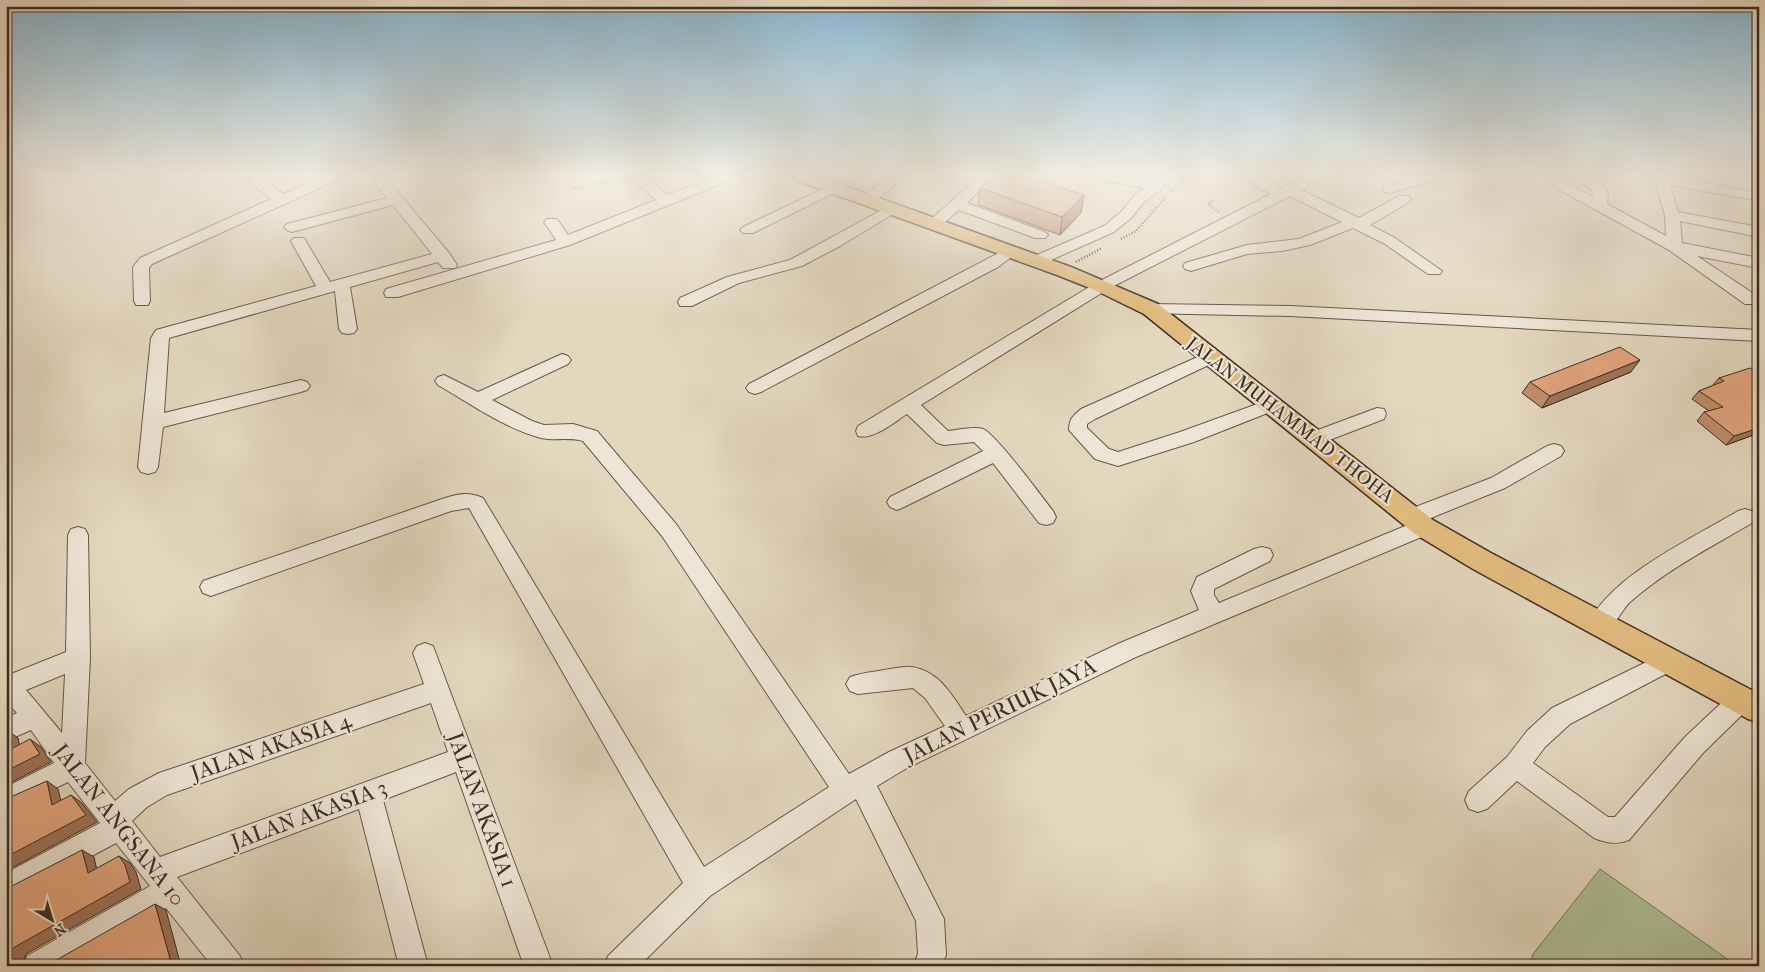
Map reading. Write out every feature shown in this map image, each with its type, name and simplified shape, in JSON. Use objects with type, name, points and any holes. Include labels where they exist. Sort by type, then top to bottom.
[{"type":"main road","name":"JALAN MUHAMMAD THOHA","points":[[926,221],[1102,286],[1151,309],[1418,522],[1482,562],[1750,704]]},
{"type":"street","points":[[142,302],[142,264],[231,221]]},
{"type":"street","points":[[331,221],[296,234],[334,288],[348,329]]},
{"type":"street","points":[[413,221],[456,274]]},
{"type":"street","points":[[392,293],[565,242],[614,221]]},
{"type":"street","points":[[748,230],[765,221]]},
{"type":"street","points":[[686,302],[734,280],[796,263],[835,243],[870,221]]},
{"type":"street","points":[[1003,221],[1040,235]]},
{"type":"street","points":[[1036,261],[1109,229],[1118,221]]},
{"type":"street","points":[[865,431],[1102,286],[1229,221]]},
{"type":"street","points":[[1353,221],[1398,245],[1434,271]]},
{"type":"street","points":[[1191,266],[1230,253],[1305,242],[1360,221]]},
{"type":"street","points":[[1628,221],[1674,247],[1751,300]]},
{"type":"street","points":[[1672,221],[1674,247]]},
{"type":"street","points":[[1705,221],[1759,232]]},
{"type":"street","points":[[552,222],[565,242]]},
{"type":"street","points":[[1674,247],[1759,263]]},
{"type":"street","points":[[755,388],[992,264],[1010,252]]},
{"type":"street","points":[[148,467],[155,422],[155,393],[160,338],[162,334],[334,288],[443,256]]},
{"type":"street","points":[[1151,309],[1290,311],[1759,336]]},
{"type":"street","points":[[1211,358],[1088,414],[1078,422],[1078,430],[1102,454],[1118,459],[1187,437],[1271,405]]},
{"type":"street","points":[[476,400],[562,360]]},
{"type":"street","points":[[444,381],[525,426],[544,432],[573,431],[590,436],[669,530],[854,786],[930,919],[932,955],[928,966]]},
{"type":"street","points":[[155,422],[301,386]]},
{"type":"street","points":[[909,405],[944,438],[979,435],[996,453],[1046,517]]},
{"type":"street","points":[[1314,439],[1377,414]]},
{"type":"street","name":"JALAN PERIUK JAYA","points":[[618,966],[700,886],[854,786],[898,760],[1128,650],[1214,614],[1418,522],[1498,483],[1554,451]]},
{"type":"street","points":[[897,502],[996,453]]},
{"type":"street","points":[[211,588],[449,504],[469,500],[476,503],[700,886]]},
{"type":"street","points":[[1599,624],[1621,597],[1647,576],[1746,517]]},
{"type":"street","points":[[6,800],[72,767],[78,658],[78,535]]},
{"type":"street","points":[[1214,614],[1202,595],[1201,591],[1205,583],[1262,555]]},
{"type":"street","name":"JALAN AKASIA 1","points":[[425,654],[539,966]]},
{"type":"street","points":[[7,686],[78,658]]},
{"type":"street","points":[[1478,800],[1516,765],[1536,739],[1561,716],[1669,661]]},
{"type":"street","points":[[858,684],[918,678],[925,682],[935,693],[961,730]]},
{"type":"street","name":"JALAN ANGSANA 10","points":[[7,686],[36,716],[72,767],[162,881],[218,962]]},
{"type":"street","name":"JALAN AKASIA 4","points":[[6,888],[117,824],[138,798],[159,785],[438,690]]},
{"type":"street","points":[[1516,765],[1603,829],[1620,831],[1694,745],[1750,704]]},
{"type":"street","points":[[6,730],[36,716]]},
{"type":"street","name":"JALAN AKASIA 3","points":[[37,966],[162,881],[368,793],[463,758]]},
{"type":"street","points":[[368,793],[414,966]]},
{"type":"green space","points":[[1600,869],[1737,966],[1529,966],[1533,954]]},
{"type":"building","points":[[1620,347],[1640,360],[1550,396],[1530,382]]},
{"type":"building","points":[[1750,368],[1759,374],[1759,428],[1734,436],[1704,412],[1723,407],[1699,391],[1724,381],[1719,378]]},
{"type":"building","points":[[6,730],[11,749],[30,739],[40,754],[6,771]]},
{"type":"building","points":[[47,781],[52,805],[71,795],[86,815],[6,857],[6,799]]},
{"type":"building","points":[[82,850],[88,873],[119,856],[125,865],[130,882],[13,948],[8,961],[53,962],[155,904],[172,966],[6,966],[6,889]]},
{"type":"building","points":[[194,962],[206,962],[207,966],[188,966]]}]
